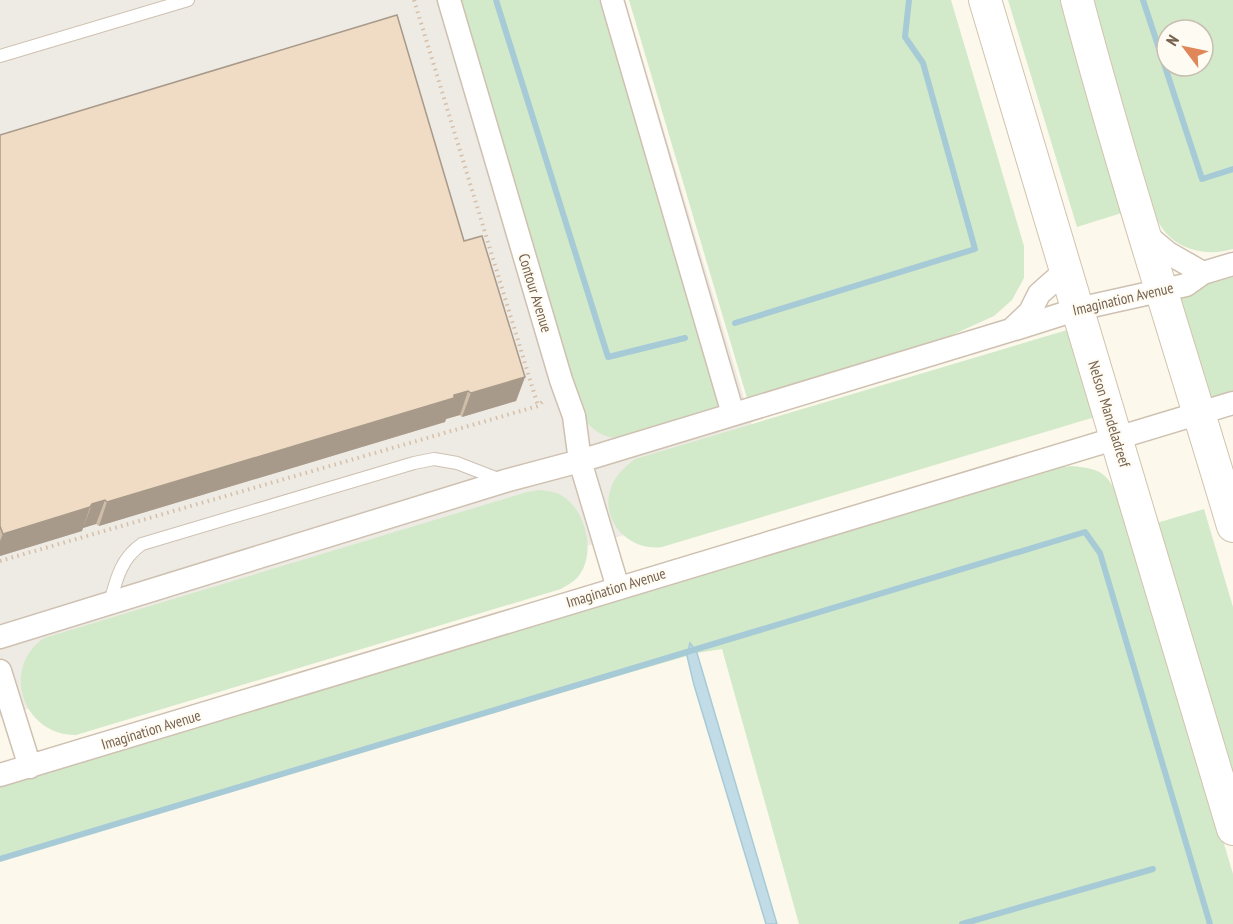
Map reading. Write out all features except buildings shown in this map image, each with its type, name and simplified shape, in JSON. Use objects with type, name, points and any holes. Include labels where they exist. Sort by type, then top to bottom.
[{"type":"main road","name":"Nelson Mandeladreef","points":[[985,0],[1233,829]]},
{"type":"main road","points":[[1077,0],[1111,127],[1201,414],[1226,469],[1233,526]]},
{"type":"street","name":"Contour Avenue","points":[[448,0],[561,380],[574,416],[580,461],[618,588]]},
{"type":"street","points":[[612,0],[733,414]]},
{"type":"street","points":[[1144,233],[1168,253],[1203,273]]},
{"type":"street","name":"Imagination Avenue","points":[[0,637],[505,481],[580,461],[1078,309],[1186,285],[1203,273],[1233,264]]},
{"type":"street","name":"Imagination Avenue","points":[[1011,330],[1030,312],[1039,294],[1066,270]]},
{"type":"street","name":"Imagination Avenue","points":[[0,776],[1233,403]]},
{"type":"street","points":[[0,671],[30,767]]},
{"type":"lane","points":[[0,56],[188,0]]},
{"type":"lane","points":[[110,603],[124,561],[132,550],[142,544],[434,459],[457,463],[505,481]]},
{"type":"path","points":[[414,0],[538,406]]},
{"type":"path","points":[[0,561],[538,406],[561,380]]},
{"type":"shaded area","points":[[0,0],[625,0],[772,492],[0,717]]},
{"type":"green space","points":[[456,0],[599,0],[721,407],[617,438],[605,436],[595,430],[580,414]]},
{"type":"green space","points":[[629,0],[951,0],[1024,246],[1024,278],[1012,300],[994,316],[950,336],[747,398]]},
{"type":"green space","points":[[1008,0],[1065,0],[1128,211],[1077,227]]},
{"type":"green space","points":[[1088,0],[1233,0],[1233,249],[1202,252],[1183,246],[1166,234],[1150,203]]},
{"type":"green space","points":[[1233,277],[1233,391],[1208,399],[1175,294]]},
{"type":"green space","points":[[1067,330],[1095,417],[662,547],[639,545],[620,532],[613,522],[608,500],[611,488],[618,475],[635,459]]},
{"type":"green space","points":[[1071,466],[1098,471],[1108,479],[1122,502],[1233,874],[1233,924],[799,924],[722,649],[697,653],[690,644],[687,656],[0,856],[0,785],[1051,469]]},
{"type":"green space","points":[[539,490],[561,495],[570,502],[583,522],[586,534],[587,558],[583,569],[575,579],[561,589],[76,735],[58,732],[42,724],[31,713],[24,698],[21,682],[23,666],[31,651],[44,638]]},
{"type":"green space","points":[[1204,509],[1233,607],[1233,794],[1153,524]]},
{"type":"water","points":[[690,643],[697,653],[777,924],[766,924],[694,685],[687,656]]},
{"type":"waterway","points":[[496,0],[608,357],[685,338]]},
{"type":"waterway","points":[[735,323],[975,249],[923,63],[905,37],[909,0]]},
{"type":"waterway","points":[[1143,0],[1202,179],[1233,169]]},
{"type":"waterway","points":[[0,859],[1085,532],[1100,553],[1210,924]]},
{"type":"waterway","points":[[962,924],[1153,869]]}]
